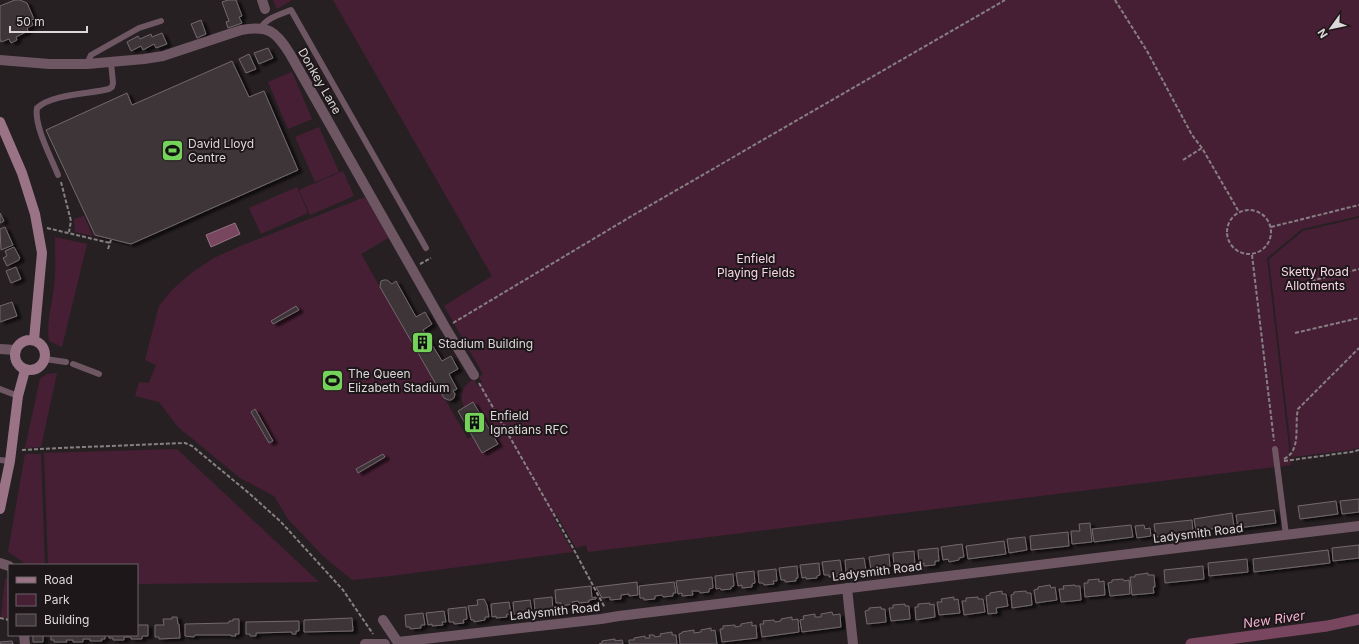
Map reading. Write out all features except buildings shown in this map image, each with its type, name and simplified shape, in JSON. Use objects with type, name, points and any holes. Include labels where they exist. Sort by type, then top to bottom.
[{"type":"street","name":"Donkey Lane","points":[[261,28],[277,36],[285,46],[474,376]]},
{"type":"street","points":[[0,60],[49,64],[87,64],[162,56],[241,30],[261,28]]},
{"type":"street","points":[[0,69],[12,60]]},
{"type":"street","points":[[0,123],[22,173],[37,226],[42,253],[34,340]]},
{"type":"street","points":[[26,340],[34,340],[43,347],[45,359],[39,368],[34,370],[25,370],[17,363],[15,358],[16,350],[21,343],[26,340]]},
{"type":"street","points":[[0,349],[16,350]]},
{"type":"street","points":[[0,509],[5,461],[12,451],[18,396],[25,370]]},
{"type":"street","name":"Ladysmith Road","points":[[398,643],[1359,526]]},
{"type":"street","points":[[846,588],[853,644]]},
{"type":"street","points":[[383,620],[398,643]]},
{"type":"street","points":[[365,644],[383,644]]},
{"type":"lane","points":[[261,28],[268,20],[291,10],[426,248]]},
{"type":"lane","points":[[87,64],[91,55],[140,28],[161,21]]},
{"type":"lane","points":[[58,175],[38,126],[36,115],[37,108],[42,103],[76,94],[109,89],[112,87],[113,83],[111,62]]},
{"type":"lane","points":[[45,359],[66,362]]},
{"type":"lane","points":[[73,364],[99,374]]},
{"type":"lane","points":[[0,390],[18,396]]},
{"type":"lane","points":[[1275,449],[1286,535]]},
{"type":"lane","points":[[383,644],[398,643]]},
{"type":"path","points":[[445,327],[635,214],[1005,0]]},
{"type":"path","points":[[1115,0],[1147,51],[1192,135],[1202,148],[1239,212]]},
{"type":"path","points":[[1183,160],[1202,148]]},
{"type":"path","points":[[58,175],[71,221],[69,232]]},
{"type":"path","points":[[1271,227],[1359,205]]},
{"type":"path","points":[[1248,210],[1263,214],[1271,227],[1269,244],[1256,254],[1244,254],[1236,251],[1231,246],[1228,238],[1227,227],[1231,219],[1239,212],[1248,210]]},
{"type":"path","points":[[37,226],[110,241],[108,249]]},
{"type":"path","points":[[1252,255],[1275,449]]},
{"type":"path","points":[[413,269],[431,258]]},
{"type":"path","points":[[1294,285],[1359,269]]},
{"type":"path","points":[[1295,333],[1359,318]]},
{"type":"path","points":[[1277,462],[1286,458],[1294,450],[1298,409],[1359,348]]},
{"type":"path","points":[[474,376],[505,425],[575,552],[606,612]]},
{"type":"path","points":[[491,432],[505,425]]},
{"type":"path","points":[[12,451],[185,443],[192,446],[281,522],[343,590],[383,644]]},
{"type":"path","points":[[1277,462],[1359,450]]},
{"type":"green space","points":[[273,0],[292,0],[277,9]]},
{"type":"green space","name":"Enfield Playing Fields","points":[[333,0],[1359,0],[1359,216],[1302,229],[1267,258],[1291,465],[588,552],[586,545],[576,548],[556,514],[553,517],[573,552],[352,580],[322,555],[288,519],[274,496],[240,478],[178,427],[159,402],[135,396],[139,382],[149,383],[156,365],[145,360],[159,306],[171,291],[191,273],[214,258],[238,247],[365,197],[388,237],[390,237],[361,254],[468,439],[472,436],[482,453],[497,444],[474,402],[464,407],[462,395],[464,388],[474,379],[478,386],[482,382],[479,377],[483,374],[444,306],[492,276]]},
{"type":"green space","points":[[292,72],[312,119],[288,129],[268,82]]},
{"type":"green space","points":[[319,127],[339,172],[315,182],[295,137]]},
{"type":"green space","points":[[343,171],[354,196],[310,215],[299,190]]},
{"type":"green space","points":[[297,187],[308,213],[261,234],[249,208]]},
{"type":"green space","points":[[84,216],[93,236],[75,232],[74,219]]},
{"type":"green space","name":"Sketty Road Allotments","points":[[1359,218],[1359,448],[1292,457],[1269,259],[1303,231]]},
{"type":"green space","points":[[55,237],[87,244],[62,347],[49,341],[48,334],[55,282]]},
{"type":"green space","points":[[57,373],[41,447],[25,448],[40,379],[47,374]]},
{"type":"green space","points":[[177,449],[319,582],[138,584],[138,564],[48,564],[44,453]]},
{"type":"green space","points":[[25,454],[41,454],[45,564],[24,564],[8,552]]},
{"type":"green space","points":[[8,578],[8,619],[1,617],[5,579]]},
{"type":"shaded area","points":[[235,223],[240,234],[211,247],[206,235]]},
{"type":"waterway","name":"New River","points":[[1191,644],[1327,626],[1359,619]]},
{"type":"place","name":"David Lloyd Centre","points":[[172,150]]},
{"type":"place","name":"Stadium Building","points":[[422,343]]},
{"type":"place","name":"The Queen Elizabeth Stadium","points":[[333,380]]},
{"type":"place","name":"Enfield Ignatians RFC","points":[[474,422]]}]
